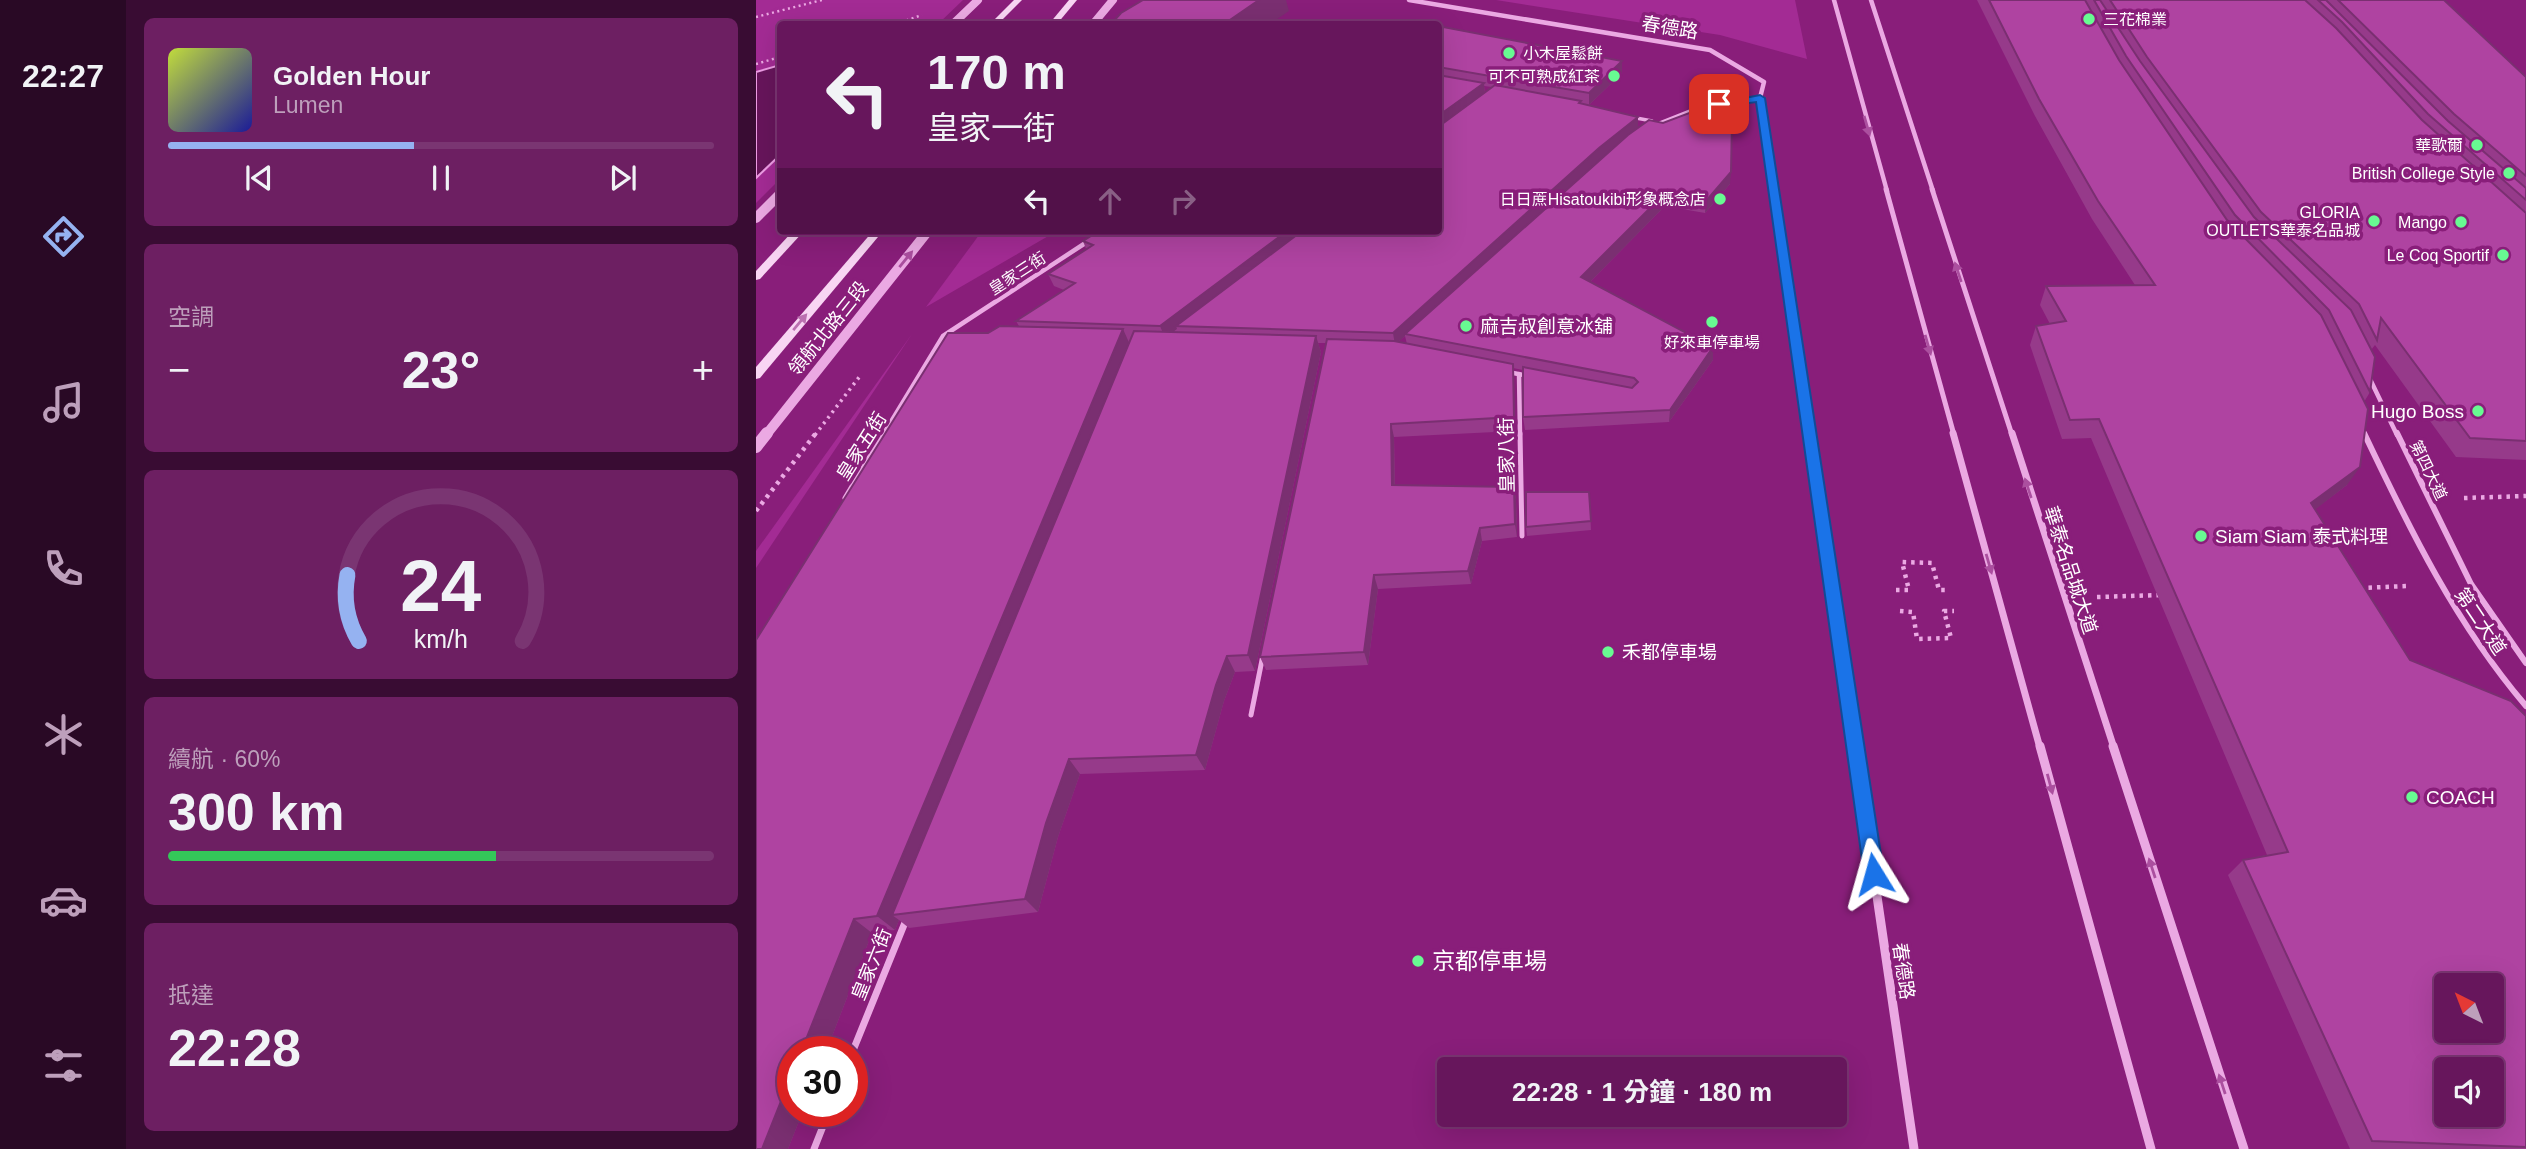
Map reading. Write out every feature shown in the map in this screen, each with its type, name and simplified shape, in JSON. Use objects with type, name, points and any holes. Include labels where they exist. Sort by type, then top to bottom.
[{"type":"main road","points":[[998,21],[1018,0]]},
{"type":"main road","points":[[1056,21],[1073,0]]},
{"type":"main road","points":[[756,277],[795,235]]},
{"type":"main road","name":"領航北路三段","points":[[756,374],[875,235]]},
{"type":"street","points":[[956,21],[978,0]]},
{"type":"street","points":[[1096,21],[1113,0]]},
{"type":"street","name":"春德路","points":[[1409,0],[1710,50],[1764,82],[1760,98],[1914,1149]]},
{"type":"street","points":[[1834,0],[2151,1149]]},
{"type":"street","name":"華泰名品城大道","points":[[1871,0],[2244,1149]]},
{"type":"street","points":[[756,218],[777,197]]},
{"type":"street","name":"領航北路三段","points":[[756,447],[925,235]]},
{"type":"street","name":"第四大道","points":[[2368,375],[2471,584]]},
{"type":"street","points":[[2361,427],[2437,584]]},
{"type":"street","name":"第二大道","points":[[2437,584],[2501,679],[2526,706]]},
{"type":"street","name":"第二大道","points":[[2471,584],[2526,663]]},
{"type":"lane","points":[[1649,129],[1658,122],[1698,107],[1760,98]]},
{"type":"lane","points":[[1631,117],[1658,122]]},
{"type":"lane","name":"皇家三街","points":[[943,335],[1093,239]]},
{"type":"lane","points":[[943,335],[957,336]]},
{"type":"lane","name":"皇家五街","points":[[843,500],[943,335]]},
{"type":"lane","points":[[1505,372],[1532,377]]},
{"type":"lane","name":"皇家八街","points":[[1519,374],[1522,536]]},
{"type":"lane","points":[[1251,715],[1265,647]]},
{"type":"lane","name":"皇家六街","points":[[859,1036],[909,911]]},
{"type":"lane","points":[[814,1149],[823,1127]]},
{"type":"path","points":[[756,17],[822,0]]},
{"type":"path","points":[[756,64],[777,58]]},
{"type":"path","points":[[756,511],[863,372]]},
{"type":"path","points":[[1896,590],[1909,590],[1902,562],[1932,563],[1939,590],[1950,590]]},
{"type":"path","points":[[2355,588],[2437,584]]},
{"type":"path","points":[[2092,597],[2175,594]]},
{"type":"path","points":[[1900,611],[1913,612],[1917,639],[1928,639],[1951,638],[1944,611],[1954,611]]},
{"type":"shaded area","points":[[756,0],[963,0],[941,21],[777,21],[777,182],[756,203]]},
{"type":"shaded area","points":[[1496,0],[1795,0],[1807,59],[1720,35]]},
{"type":"shaded area","points":[[777,66],[777,158],[756,178],[756,72]]},
{"type":"shaded area","points":[[979,235],[1050,235],[926,307]]},
{"type":"shaded area","points":[[912,334],[756,568],[756,551]]},
{"type":"building","points":[[1143,0],[1259,0],[1228,21],[1114,21],[1121,13]]},
{"type":"building","points":[[1989,0],[2085,0],[2119,60],[2227,220],[2321,315],[2368,409],[2360,467],[2311,503],[2410,660],[2511,701],[2526,716],[2526,1147],[2372,1141],[2243,860],[2288,852],[2099,419],[2070,420],[2036,326],[2066,321],[2046,286],[2155,285],[2098,201],[2039,99]]},
{"type":"building","points":[[2094,0],[2100,0],[2140,61],[2254,217],[2351,310],[2375,357],[2370,392],[2329,310],[2235,215],[2126,56]]},
{"type":"building","name":"GLORIA OUTLETS華泰名品城","points":[[2110,0],[2305,0],[2336,28],[2422,120],[2526,213],[2526,441],[2470,438],[2381,318],[2377,340],[2359,304],[2261,212],[2147,57]]},
{"type":"building","points":[[2318,0],[2326,0],[2448,121],[2526,188],[2526,200],[2428,114]]},
{"type":"building","points":[[2338,0],[2444,0],[2526,77],[2526,176],[2454,114]]},
{"type":"building","points":[[1442,27],[1622,61],[1589,93],[1442,68]]},
{"type":"building","points":[[1442,76],[1484,83],[1442,113]]},
{"type":"building","points":[[1495,85],[1581,101],[1579,103],[1638,117],[1599,148],[1393,333],[1176,326],[1297,235],[1442,235],[1442,124]]},
{"type":"building","points":[[1705,107],[1732,121],[1731,172],[1706,201],[1665,193],[1581,277],[1713,347],[1670,410],[1523,417],[1523,367],[1632,388],[1638,382],[1634,378],[1405,334],[1628,135],[1649,120],[1663,123]]},
{"type":"building","points":[[1093,235],[1282,235],[1160,326],[1016,321],[1075,283],[1048,274],[1093,245],[1083,241]]},
{"type":"building","points":[[1000,326],[1123,329],[877,916],[854,919],[807,1036],[777,1036],[777,1111],[762,1149],[756,1149],[756,640],[948,333],[988,333]]},
{"type":"building","points":[[1134,331],[1316,336],[1248,655],[1227,656],[1196,755],[1069,759],[1046,823],[1025,899],[892,915]]},
{"type":"building","points":[[1327,339],[1394,341],[1513,364],[1514,417],[1391,424],[1392,485],[1514,487],[1515,524],[1480,528],[1468,571],[1374,575],[1364,652],[1260,657]]},
{"type":"building","points":[[1526,492],[1589,492],[1591,521],[1526,527]]},
{"type":"place","name":"三花棉業","points":[[2089,19]]},
{"type":"place","name":"小木屋鬆餅","points":[[1509,53]]},
{"type":"place","name":"可不可熟成紅茶","points":[[1614,76]]},
{"type":"place","name":"華歌爾","points":[[2477,145]]},
{"type":"place","name":"British College Style","points":[[2509,173]]},
{"type":"place","name":"日日蔗Hisatoukibi形象概念店","points":[[1720,199]]},
{"type":"place","name":"GLORIA OUTLETS華泰名品城","points":[[2374,221]]},
{"type":"place","name":"Mango","points":[[2461,222]]},
{"type":"place","name":"Le Coq Sportif","points":[[2503,255]]},
{"type":"place","name":"好來車停車場","points":[[1712,322]]},
{"type":"place","name":"麻吉叔創意冰舖","points":[[1466,326]]},
{"type":"place","name":"Hugo Boss","points":[[2478,411]]},
{"type":"place","name":"Siam Siam 泰式料理","points":[[2201,536]]},
{"type":"place","name":"禾都停車場","points":[[1608,652]]},
{"type":"place","name":"COACH","points":[[2412,797]]},
{"type":"place","name":"京都停車場","points":[[1418,961]]},
{"type":"route","points":[[1719,104],[1760,98],[1874,874]]}]
